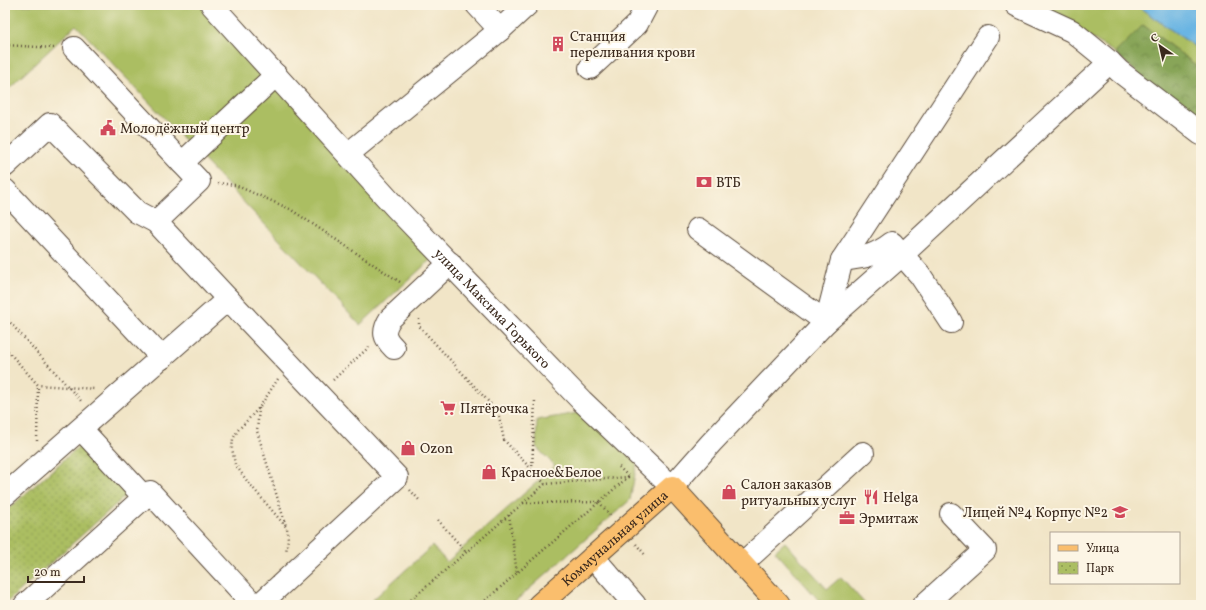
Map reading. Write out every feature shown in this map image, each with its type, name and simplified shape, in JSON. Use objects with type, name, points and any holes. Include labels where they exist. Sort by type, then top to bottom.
[{"type":"main road","name":"Коммунальная улица","points":[[539,605],[672,487]]},
{"type":"main road","name":"улица Максима Горького","points":[[672,487],[779,605]]},
{"type":"street","name":"улица Максима Горького","points":[[212,5],[396,208],[582,400],[672,487]]},
{"type":"street","points":[[477,5],[500,30]]},
{"type":"street","points":[[348,154],[500,30],[527,5]]},
{"type":"street","points":[[590,68],[636,24],[647,5]]},
{"type":"street","points":[[1016,5],[1072,31],[1119,71],[1201,134]]},
{"type":"street","points":[[826,322],[842,260],[988,37]]},
{"type":"street","points":[[74,48],[199,181],[156,222]]},
{"type":"street","points":[[672,487],[711,443],[826,322],[902,255],[1110,62]]},
{"type":"street","points":[[182,163],[276,75]]},
{"type":"street","points":[[5,166],[50,124],[137,212],[156,222],[397,477],[259,605]]},
{"type":"street","points":[[5,190],[162,358]]},
{"type":"street","points":[[698,229],[826,322]]},
{"type":"street","points":[[842,260],[868,256],[881,251],[892,242],[920,276],[951,322]]},
{"type":"street","points":[[394,348],[386,340],[386,325],[409,287],[450,263]]},
{"type":"street","points":[[5,495],[228,299]]},
{"type":"street","points":[[81,429],[144,497]]},
{"type":"street","points":[[742,564],[863,453]]},
{"type":"street","points":[[25,605],[150,492],[254,605]]},
{"type":"street","points":[[924,605],[985,550],[951,514]]},
{"type":"street","points":[[593,557],[635,605]]},
{"type":"path","points":[[5,45],[74,48]]},
{"type":"path","points":[[215,183],[235,185],[290,209],[409,287],[419,326],[498,412],[504,440],[545,484]]},
{"type":"path","points":[[5,348],[38,385],[37,447]]},
{"type":"path","points":[[287,528],[247,481],[236,464],[232,448],[233,439],[238,430],[259,408],[280,376],[291,366]]},
{"type":"path","points":[[38,385],[97,389]]},
{"type":"path","points":[[532,471],[534,400]]},
{"type":"path","points":[[259,408],[257,431],[287,528],[287,549],[283,556]]},
{"type":"path","points":[[405,605],[545,484],[628,477],[480,605]]},
{"type":"path","points":[[523,503],[599,502]]},
{"type":"path","points":[[509,515],[517,574]]},
{"type":"path","points":[[438,520],[466,552]]},
{"type":"green space","points":[[5,5],[214,5],[441,250],[360,325],[76,25],[5,92]]},
{"type":"green space","points":[[1041,5],[1136,5],[1201,51],[1201,69],[1143,25],[1115,53]]},
{"type":"green space","points":[[1143,25],[1201,69],[1201,129],[1189,120],[1115,53]]},
{"type":"green space","points":[[589,411],[637,463],[630,500],[511,605],[367,605],[432,546],[447,562],[555,466],[536,447],[537,420]]},
{"type":"green space","points":[[86,440],[131,491],[5,604],[5,512]]},
{"type":"green space","points":[[785,542],[827,589],[841,577],[866,605],[823,605],[775,551]]},
{"type":"water","points":[[1136,5],[1201,5],[1201,51]]},
{"type":"place","name":"Станция переливания крови","points":[[558,44]]},
{"type":"place","name":"Молодёжный центр","points":[[108,128]]},
{"type":"place","name":"ВТБ","points":[[704,182]]},
{"type":"place","name":"Пятёрочка","points":[[448,408]]},
{"type":"place","name":"Ozon","points":[[408,448]]},
{"type":"place","name":"Красное&Белое","points":[[489,472]]},
{"type":"place","name":"Салон заказов ритуальных услуг","points":[[729,492]]},
{"type":"place","name":"Helga","points":[[871,497]]},
{"type":"place","name":"Лицей №4 Корпус №2","points":[[1120,512]]},
{"type":"place","name":"Эрмитаж","points":[[847,518]]}]
